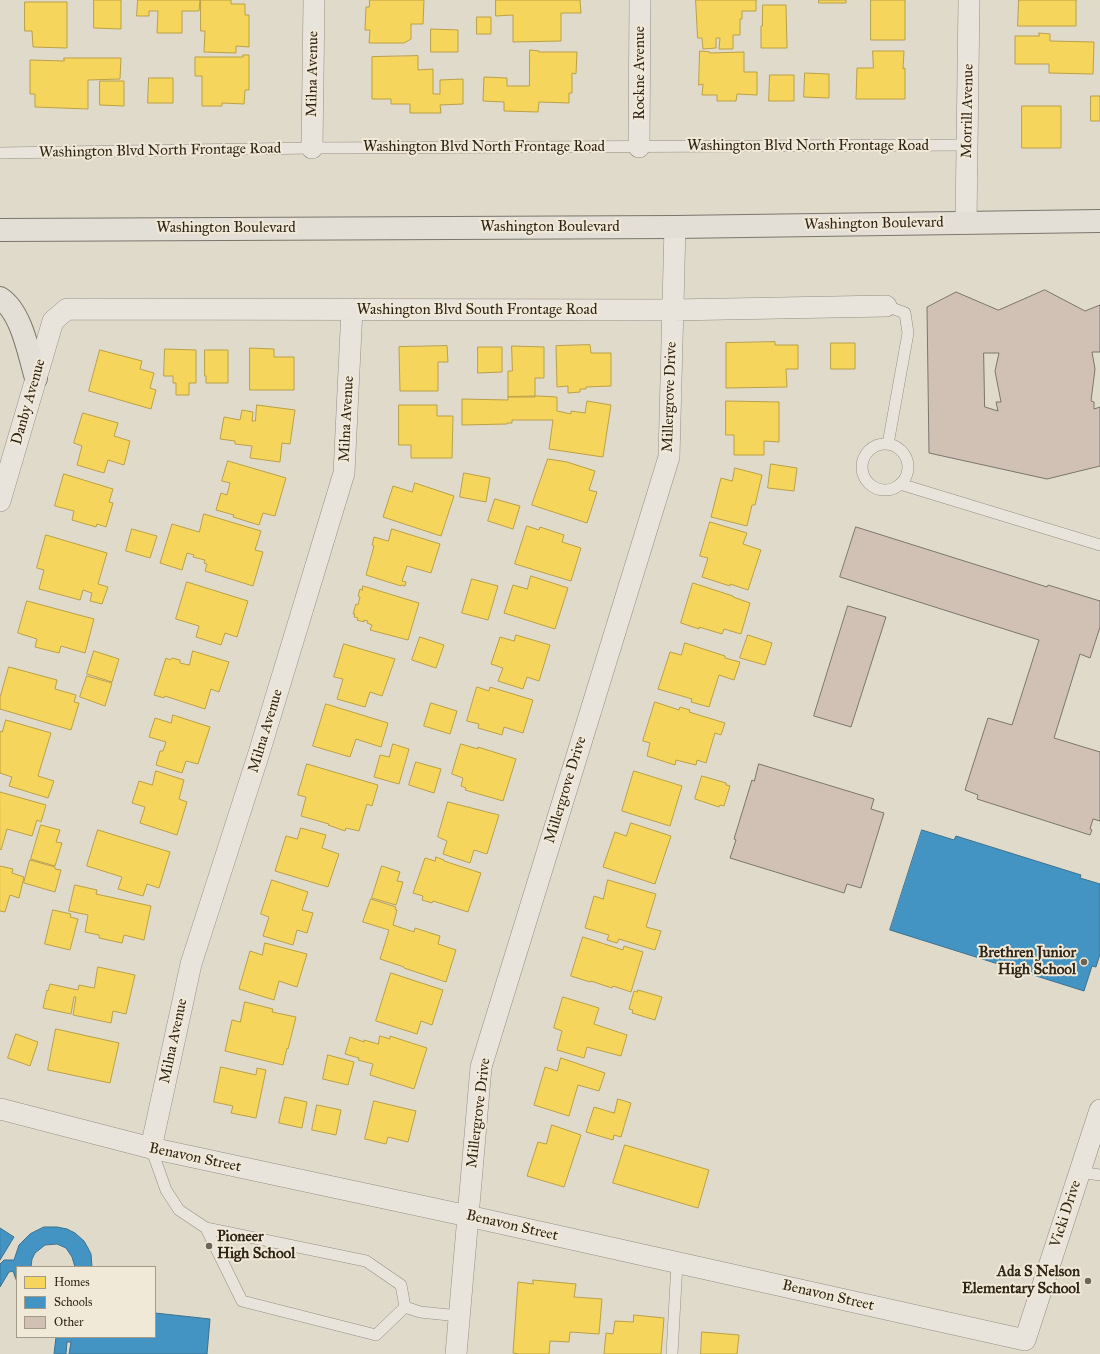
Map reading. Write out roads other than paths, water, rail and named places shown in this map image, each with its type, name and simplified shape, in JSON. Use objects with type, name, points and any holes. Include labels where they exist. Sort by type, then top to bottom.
[{"type":"main road","name":"Washington Boulevard","points":[[0,230],[675,227],[1100,221]]},
{"type":"main road","points":[[0,298],[16,316],[36,378]]},
{"type":"street","name":"Milna Avenue","points":[[312,148],[314,0]]},
{"type":"street","name":"Rockne Avenue","points":[[639,147],[640,0]]},
{"type":"street","name":"Morrill Avenue","points":[[966,223],[969,0]]},
{"type":"street","name":"Millergrove Drive","points":[[456,1354],[481,1067],[669,456],[675,227]]},
{"type":"street","name":"Washington Blvd South Frontage Road","points":[[67,309],[672,310],[886,306]]},
{"type":"street","name":"Danby Avenue","points":[[0,501],[53,321],[67,309]]},
{"type":"street","name":"Milna Avenue","points":[[151,1148],[191,964],[259,753],[344,473],[352,309]]},
{"type":"street","name":"Benavon Street","points":[[0,1109],[151,1148],[468,1216],[1025,1340]]},
{"type":"street","name":"Vicki Drive","points":[[1025,1340],[1100,1110]]},
{"type":"lane","name":"Washington Blvd North Frontage Road","points":[[0,153],[312,148],[967,145]]},
{"type":"lane","points":[[886,306],[905,313],[908,333],[888,444]]},
{"type":"lane","points":[[880,444],[888,444],[895,446],[906,457],[908,471],[900,484],[887,490],[872,486],[863,474],[862,466],[863,459],[867,452],[880,444]]},
{"type":"lane","points":[[900,484],[1100,545]]},
{"type":"lane","points":[[151,1148],[166,1190],[179,1210],[206,1228],[366,1261],[401,1285],[405,1307]]},
{"type":"lane","points":[[1080,1172],[1100,1175]]},
{"type":"lane","points":[[206,1228],[242,1301],[376,1335],[405,1307]]},
{"type":"lane","points":[[672,1354],[676,1262]]},
{"type":"lane","points":[[405,1307],[420,1312],[460,1316]]},
{"type":"place","name":"Brethren Junior High School","points":[[1084,962]]},
{"type":"place","name":"Pioneer High School","points":[[209,1246]]},
{"type":"place","name":"Ada S Nelson Elementary School","points":[[1088,1281]]}]
